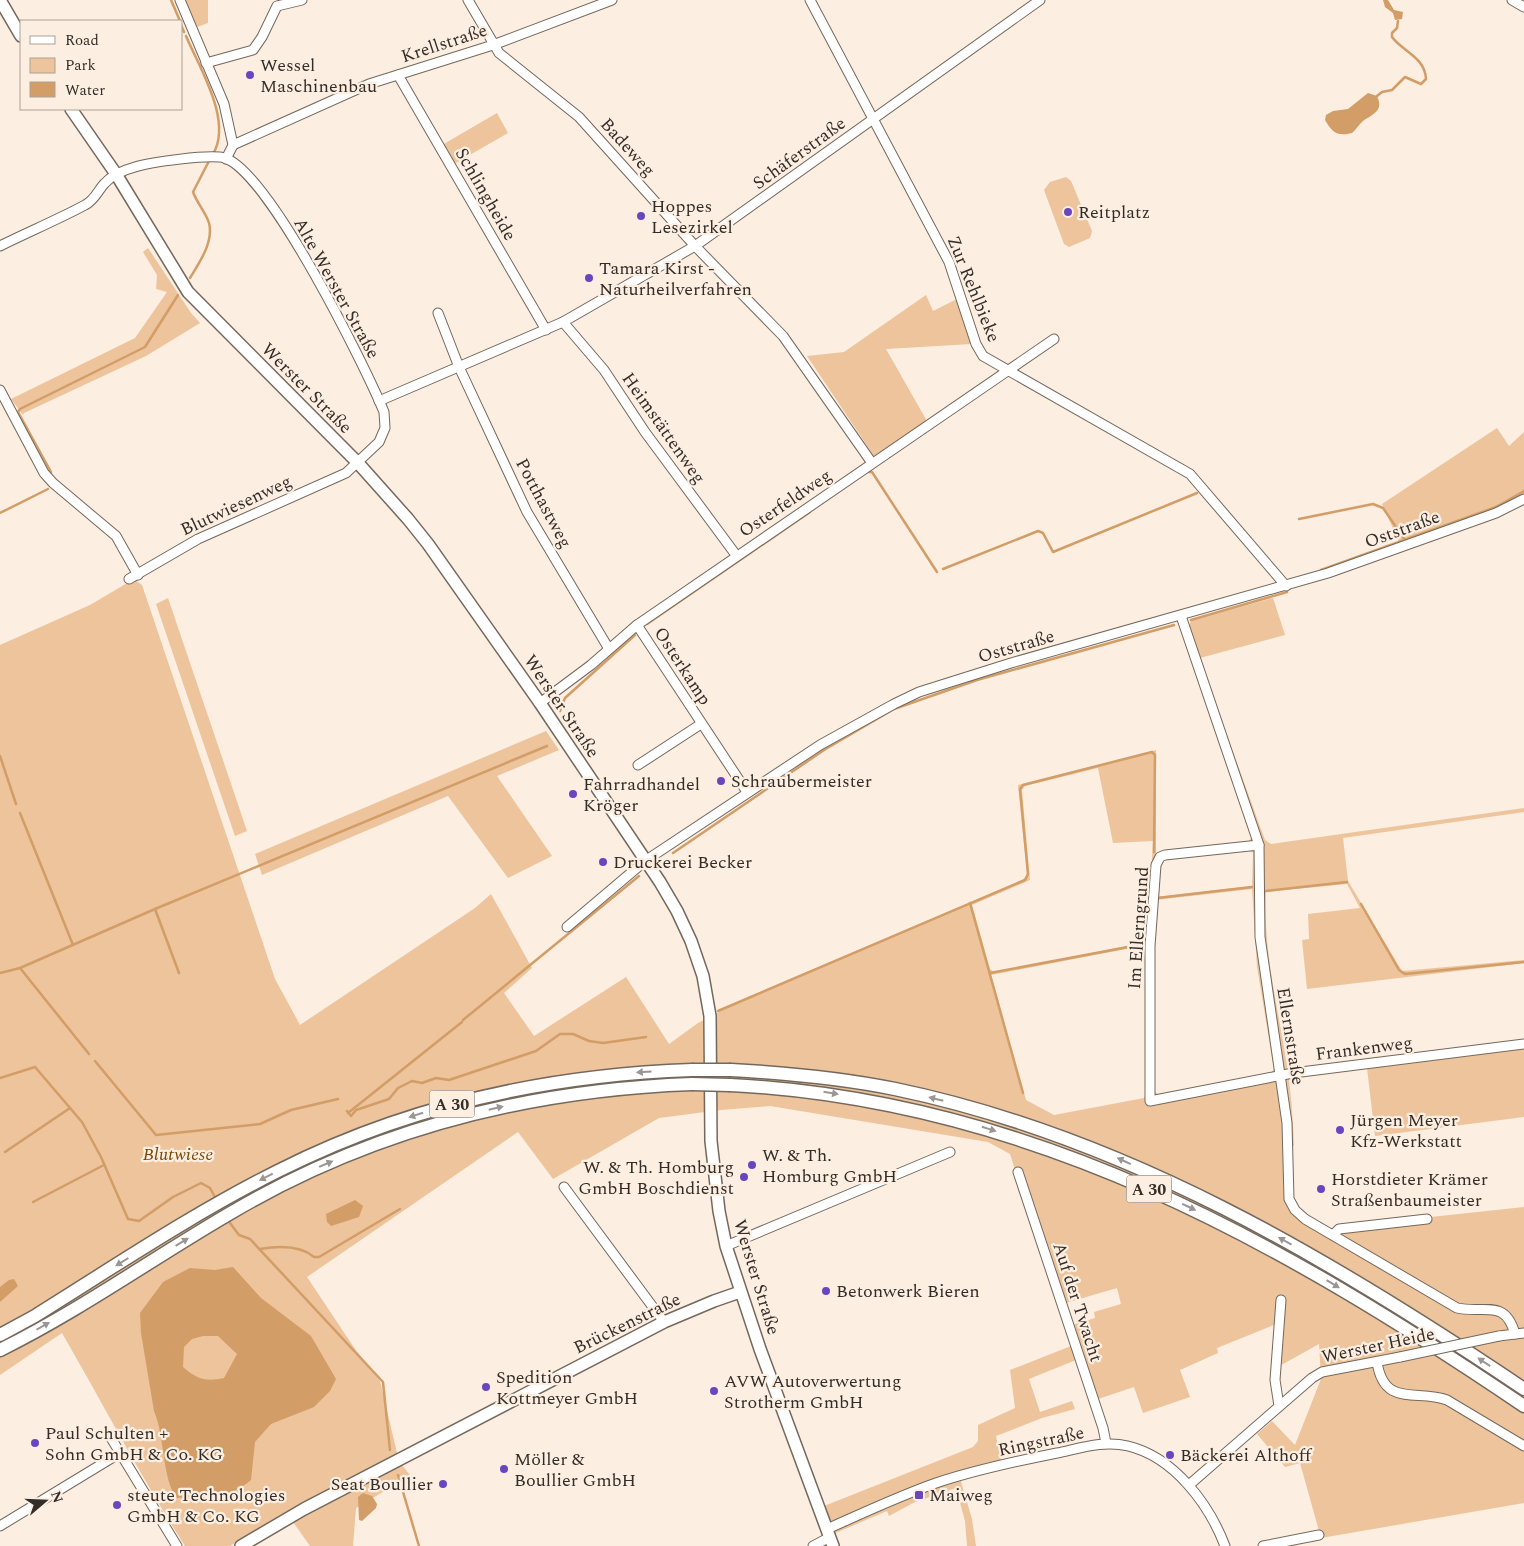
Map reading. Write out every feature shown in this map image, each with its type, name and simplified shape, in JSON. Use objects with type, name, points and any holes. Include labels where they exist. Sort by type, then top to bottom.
[{"type":"highway","name":"A 30","points":[[0,1335],[36,1316],[228,1198],[280,1170],[348,1139],[479,1096],[578,1078],[692,1070],[731,1070],[834,1079],[895,1090],[992,1114],[1115,1157],[1220,1206],[1350,1277],[1524,1389]]},
{"type":"highway","name":"A 30","points":[[0,1350],[236,1210],[304,1174],[413,1130],[460,1116],[552,1096],[622,1088],[730,1084],[823,1092],[928,1112],[1018,1138],[1102,1168],[1248,1236],[1388,1317],[1524,1406]]},
{"type":"main road","points":[[0,0],[20,34]]},
{"type":"main road","name":"Werster Straße","points":[[72,110],[116,174],[188,292],[358,463],[428,544],[540,703],[677,911],[703,976],[710,1016],[712,1141],[719,1212],[726,1246],[740,1292],[830,1537]]},
{"type":"main road","name":"Brückenstraße","points":[[241,1546],[304,1509],[664,1322],[740,1292]]},
{"type":"street","points":[[0,246],[87,204],[105,182],[116,174],[136,166],[205,157],[223,158],[233,145],[224,104],[180,0]]},
{"type":"street","points":[[206,63],[253,50],[278,3],[302,0]]},
{"type":"street","name":"Badeweg","points":[[468,0],[499,53],[580,117],[695,246],[782,336],[872,463]]},
{"type":"street","name":"Krellstraße","points":[[233,145],[369,84],[493,45],[612,0]]},
{"type":"street","name":"Zur Rehlbieke","points":[[810,0],[949,262],[976,344],[982,356],[1190,474],[1286,586]]},
{"type":"street","name":"Schäferstraße","points":[[379,401],[563,322],[695,246],[1040,0]]},
{"type":"street","points":[[1512,0],[1524,7]]},
{"type":"street","name":"Schlingheide","points":[[398,75],[546,330]]},
{"type":"street","name":"Alte Werster Straße","points":[[223,158],[246,174],[287,228],[308,261],[379,401],[386,423],[383,435],[379,442],[358,463]]},
{"type":"street","points":[[438,313],[459,367]]},
{"type":"street","name":"Heimstättenweg","points":[[563,322],[604,370],[645,432],[736,555]]},
{"type":"street","name":"Osterfeldweg","points":[[540,703],[637,625],[736,555],[1054,339]]},
{"type":"street","name":"Potthastweg","points":[[459,367],[527,512],[609,649]]},
{"type":"street","points":[[0,390],[44,473],[53,483],[116,536],[138,575]]},
{"type":"street","name":"Blutwiesenweg","points":[[129,579],[198,539],[346,473],[358,463]]},
{"type":"street","name":"Oststraße","points":[[567,927],[645,861],[747,792],[842,732],[919,692],[1011,663],[1286,586],[1496,513],[1524,499]]},
{"type":"street","name":"Ellernstraße","points":[[1181,616],[1259,845],[1263,966],[1282,1076],[1289,1151],[1289,1200],[1295,1210],[1305,1219],[1457,1308],[1467,1310],[1493,1308],[1503,1313],[1509,1318],[1519,1334]]},
{"type":"street","name":"Osterkamp","points":[[637,625],[747,792]]},
{"type":"street","name":"Osterkamp","points":[[638,765],[701,724]]},
{"type":"street","name":"Im Ellerngrund","points":[[1150,1101],[1150,946],[1156,865],[1160,857],[1165,855],[1259,845]]},
{"type":"street","name":"Frankenweg","points":[[1150,1101],[1282,1076],[1524,1044]]},
{"type":"street","points":[[726,1246],[950,1152]]},
{"type":"street","name":"Auf der Twacht","points":[[1018,1172],[1103,1428],[1106,1443]]},
{"type":"street","points":[[564,1187],[664,1322]]},
{"type":"street","points":[[1333,1235],[1339,1229],[1427,1219]]},
{"type":"street","points":[[1279,1406],[1275,1380],[1281,1300]]},
{"type":"street","name":"Werster Heide","points":[[1189,1485],[1279,1406],[1322,1372],[1499,1336],[1519,1334]]},
{"type":"street","points":[[1378,1362],[1379,1373],[1388,1388],[1402,1396],[1434,1395],[1447,1400],[1524,1446]]},
{"type":"street","points":[[111,1438],[177,1546]]},
{"type":"street","name":"Ringstraße","points":[[813,1546],[938,1483],[1029,1459],[1106,1443],[1130,1446],[1146,1453],[1170,1468],[1189,1485],[1212,1520],[1225,1546]]},
{"type":"street","points":[[0,1526],[120,1453]]},
{"type":"street","points":[[1263,1546],[1319,1535]]},
{"type":"green space","points":[[185,0],[208,0],[208,23],[197,27]]},
{"type":"green space","points":[[497,113],[508,133],[454,164],[442,145]]},
{"type":"green space","name":"Reitplatz","points":[[1066,177],[1071,181],[1092,231],[1090,238],[1069,247],[1064,244],[1044,190],[1050,182]]},
{"type":"green space","points":[[148,248],[191,313],[200,323],[146,356],[23,415],[11,399],[135,338],[167,292],[156,289],[157,275],[143,252]]},
{"type":"green space","points":[[926,295],[933,311],[959,298],[971,344],[886,349],[928,423],[874,456],[807,356],[844,352]]},
{"type":"green space","points":[[1497,428],[1509,446],[1524,432],[1524,495],[1513,504],[1400,544],[1382,504]]},
{"type":"green space","name":"Blutwiese","points":[[134,579],[142,585],[275,979],[300,1025],[475,908],[491,894],[532,968],[504,993],[534,1036],[626,977],[669,1044],[698,1023],[719,1012],[718,1010],[1024,879],[1027,874],[1018,785],[1156,750],[1156,853],[1248,842],[1252,837],[1217,733],[1225,730],[1265,840],[1271,844],[1524,808],[1524,812],[1343,838],[1348,881],[1402,971],[1524,960],[1524,963],[1307,989],[1302,940],[1309,939],[1308,914],[1360,908],[1347,884],[1266,892],[1266,914],[1269,958],[1292,1106],[1294,1146],[1284,1146],[1283,1180],[1284,1192],[1292,1211],[1313,1228],[1330,1238],[1356,1225],[1524,1207],[1524,1503],[1321,1538],[1300,1463],[1285,1467],[1257,1434],[1272,1421],[1295,1445],[1321,1379],[1319,1344],[1274,1369],[1274,1325],[1217,1348],[1218,1353],[1180,1370],[1190,1397],[1143,1413],[1134,1387],[1095,1400],[1076,1360],[1029,1379],[1040,1412],[1072,1401],[1075,1409],[1042,1418],[996,1436],[1002,1465],[959,1475],[972,1519],[976,1546],[967,1546],[965,1521],[956,1488],[915,1502],[889,1516],[887,1511],[831,1535],[819,1508],[973,1447],[978,1441],[978,1425],[1015,1408],[1010,1370],[1071,1346],[1065,1327],[1095,1318],[1094,1312],[1121,1304],[1117,1288],[1059,1305],[1010,1154],[988,1142],[770,1106],[659,1118],[553,1179],[518,1132],[307,1277],[355,1349],[380,1381],[397,1453],[402,1465],[410,1475],[408,1486],[401,1481],[356,1508],[353,1546],[310,1546],[286,1512],[230,1546],[185,1546],[62,1333],[0,1375],[0,645],[90,605]],"holes":[[[1098,768],[1113,843],[1153,841],[1147,942],[994,972],[990,969],[972,905],[1030,880],[1022,790],[1025,786]],[[1248,849],[1253,853],[1252,886],[1157,897],[1159,864],[1164,859]],[[1252,889],[1257,967],[1274,1069],[1270,1074],[1159,1095],[1154,1091],[1153,945],[1156,900]],[[1147,945],[1147,1092],[1144,1098],[1054,1115],[1026,1100],[991,975]]]},
{"type":"green space","points":[[168,598],[247,831],[235,836],[156,604]]},
{"type":"green space","points":[[1273,598],[1285,635],[1200,658],[1189,626],[1191,621]]},
{"type":"green space","points":[[546,731],[559,750],[497,776],[552,856],[508,878],[448,796],[262,875],[255,854]]},
{"type":"green space","points":[[1524,1041],[1524,1117],[1375,1136],[1367,1068]]},
{"type":"water","points":[[1383,0],[1388,0],[1394,10],[1403,12],[1402,19],[1395,20],[1393,13],[1385,7]]},
{"type":"water","points":[[1368,93],[1377,96],[1379,101],[1378,109],[1374,114],[1362,122],[1352,133],[1339,134],[1330,128],[1325,120],[1326,115],[1333,111],[1348,109]]},
{"type":"water","points":[[355,1200],[363,1206],[359,1217],[331,1226],[327,1222],[326,1214]]},
{"type":"water","points":[[233,1267],[261,1298],[311,1336],[336,1379],[330,1391],[314,1407],[271,1424],[255,1442],[251,1480],[242,1487],[225,1494],[177,1498],[172,1490],[166,1470],[158,1421],[154,1411],[141,1333],[140,1313],[163,1282],[190,1268],[215,1270]],"holes":[[[203,1336],[218,1336],[237,1354],[224,1378],[212,1380],[202,1378],[183,1367],[184,1347],[192,1339]]]},
{"type":"water","points":[[14,1279],[18,1286],[0,1302],[0,1287],[9,1280]]},
{"type":"water","points":[[363,1493],[372,1496],[377,1504],[376,1508],[362,1521],[359,1520],[358,1497]]},
{"type":"waterway","points":[[171,0],[180,20]]},
{"type":"waterway","points":[[1377,96],[1382,92],[1392,90],[1405,77],[1421,84],[1426,79],[1422,65],[1392,37],[1392,33],[1397,28],[1398,21]]},
{"type":"waterway","points":[[182,27],[184,32]]},
{"type":"waterway","points":[[186,36],[206,78],[217,110],[218,141],[213,154]]},
{"type":"waterway","points":[[190,278],[208,245],[209,223],[193,192],[210,159]]},
{"type":"waterway","points":[[51,472],[18,412],[20,409],[145,347],[178,295]]},
{"type":"waterway","points":[[868,472],[872,472],[937,572]]},
{"type":"waterway","points":[[0,513],[48,489]]},
{"type":"waterway","points":[[1321,570],[1496,507],[1524,491]]},
{"type":"waterway","points":[[943,569],[1038,531],[1043,533],[1053,552],[1197,493]]},
{"type":"waterway","points":[[1299,519],[1373,504],[1383,508],[1405,540]]},
{"type":"waterway","points":[[647,624],[810,512]]},
{"type":"waterway","points":[[1191,620],[1287,592]]},
{"type":"waterway","points":[[673,853],[824,750],[894,709],[977,680],[1174,625]]},
{"type":"waterway","points":[[560,711],[565,698],[635,635]]},
{"type":"waterway","points":[[0,973],[20,968],[155,909],[547,746]]},
{"type":"waterway","points":[[718,1011],[1025,880],[1028,874],[1020,789],[1023,785],[1152,752],[1155,755],[1154,852]]},
{"type":"waterway","points":[[0,756],[16,804]]},
{"type":"waterway","points":[[20,813],[73,945]]},
{"type":"waterway","points":[[463,1020],[639,876]]},
{"type":"waterway","points":[[1266,891],[1347,882]]},
{"type":"waterway","points":[[1157,898],[1252,887]]},
{"type":"waterway","points":[[970,903],[1023,1093]]},
{"type":"waterway","points":[[1361,904],[1399,970],[1405,974],[1524,962]]},
{"type":"waterway","points":[[155,909],[179,973]]},
{"type":"waterway","points":[[990,973],[1144,944]]},
{"type":"waterway","points":[[20,968],[89,1054]]},
{"type":"waterway","points":[[348,1113],[462,1022]]},
{"type":"waterway","points":[[347,1111],[351,1116],[356,1110],[389,1099],[398,1088],[412,1081],[422,1083],[436,1078],[449,1080],[536,1051],[560,1034],[573,1034],[589,1041],[603,1043],[646,1037]]},
{"type":"waterway","points":[[95,1061],[156,1135],[260,1124],[291,1110],[338,1099]]},
{"type":"waterway","points":[[0,1078],[35,1067],[82,1122],[101,1157],[128,1219],[139,1221],[173,1197],[201,1183],[210,1188],[216,1199]]},
{"type":"waterway","points":[[5,1152],[70,1108]]},
{"type":"waterway","points":[[33,1202],[104,1165]]},
{"type":"waterway","points":[[260,1249],[274,1247],[296,1248],[314,1257],[319,1257],[400,1209]]},
{"type":"waterway","points":[[227,1219],[239,1235],[250,1239],[383,1382],[390,1450]]},
{"type":"waterway","points":[[398,1475],[419,1546]]},
{"type":"place","name":"Wessel Maschinenbau","points":[[250,75]]},
{"type":"place","name":"Reitplatz","points":[[1068,212]]},
{"type":"place","name":"Hoppes Lesezirkel","points":[[641,216]]},
{"type":"place","name":"Tamara Kirst - Naturheilverfahren","points":[[589,278]]},
{"type":"place","name":"Schraubermeister","points":[[721,781]]},
{"type":"place","name":"Fahrradhandel Kröger","points":[[573,794]]},
{"type":"place","name":"Druckerei Becker","points":[[603,862]]},
{"type":"place","name":"Jürgen Meyer Kfz-Werkstatt","points":[[1340,1130]]},
{"type":"place","name":"W. & Th. Homburg GmbH","points":[[752,1165]]},
{"type":"place","name":"W. & Th. Homburg GmbH Boschdienst","points":[[744,1177]]},
{"type":"place","name":"Horstdieter Krämer Straßenbaumeister","points":[[1321,1189]]},
{"type":"place","name":"Betonwerk Bieren","points":[[826,1291]]},
{"type":"place","name":"Spedition Kottmeyer GmbH","points":[[486,1387]]},
{"type":"place","name":"AVW Autoverwertung Strotherm GmbH","points":[[714,1391]]},
{"type":"place","name":"Paul Schulten + Sohn GmbH & Co. KG","points":[[35,1443]]},
{"type":"place","name":"Bäckerei Althoff","points":[[1170,1455]]},
{"type":"place","name":"Möller & Boullier GmbH","points":[[504,1469]]},
{"type":"place","name":"Seat Boullier","points":[[443,1484]]},
{"type":"place","name":"Maiweg","points":[[919,1495]]},
{"type":"place","name":"steute Technologies GmbH & Co. KG","points":[[117,1505]]}]
